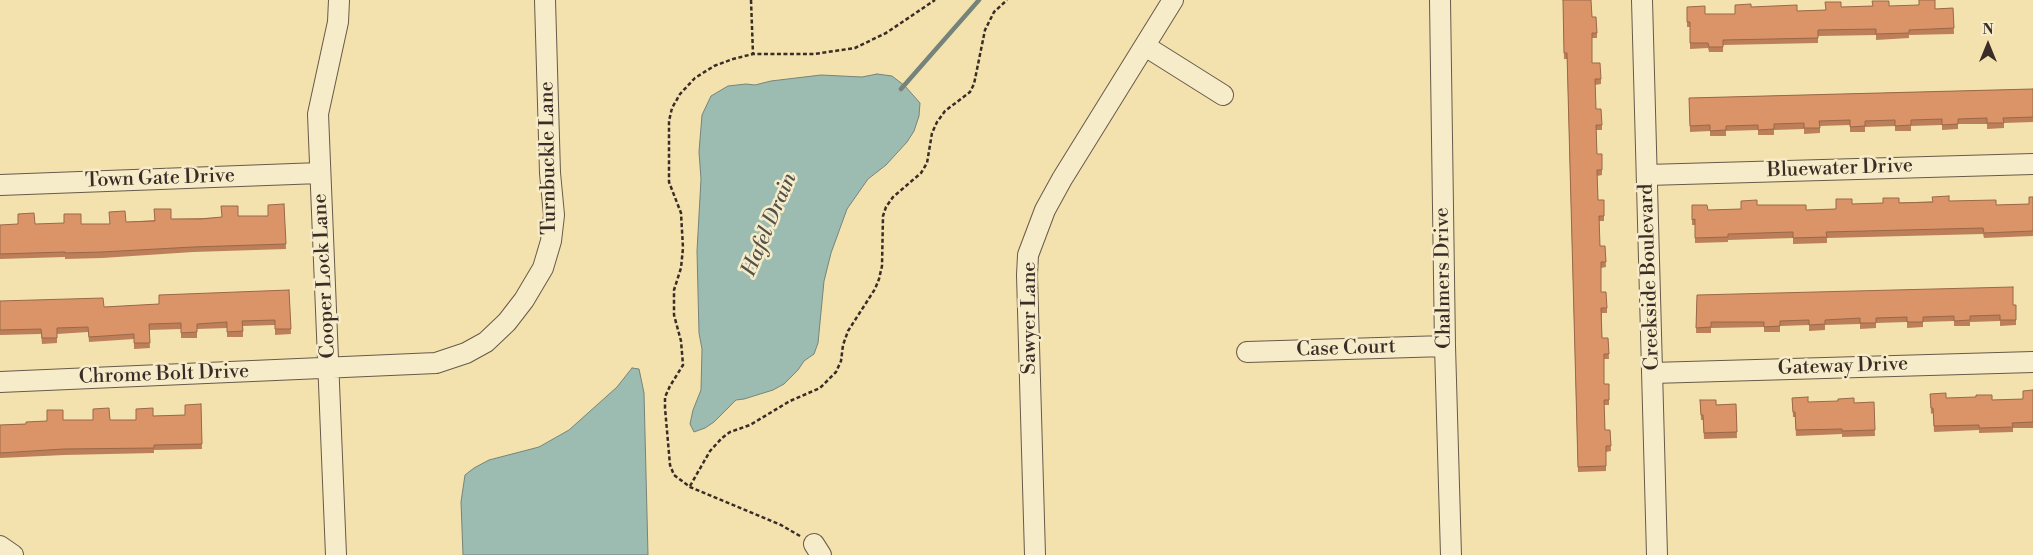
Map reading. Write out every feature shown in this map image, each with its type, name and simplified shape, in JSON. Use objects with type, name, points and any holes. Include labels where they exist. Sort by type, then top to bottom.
[{"type":"street","name":"Cooper Lock Lane","points":[[336,555],[318,114],[338,22],[340,0]]},
{"type":"street","name":"Turnbuckle Lane","points":[[329,368],[436,363],[466,353],[486,342],[507,322],[524,300],[543,268],[551,241],[554,215],[550,173],[545,0]]},
{"type":"street","name":"Sawyer Lane","points":[[1035,555],[1028,255],[1034,234],[1049,202],[1173,0]]},
{"type":"street","name":"Chalmers Drive","points":[[1440,0],[1445,346],[1451,555]]},
{"type":"street","name":"Creekside Boulevard","points":[[1642,0],[1657,555]]},
{"type":"street","points":[[1145,46],[1223,96]]},
{"type":"street","name":"Bluewater Drive","points":[[1647,174],[2033,164]]},
{"type":"street","name":"Town Gate Drive","points":[[0,185],[320,173]]},
{"type":"street","name":"Case Court","points":[[1247,352],[1445,346]]},
{"type":"street","name":"Gateway Drive","points":[[1652,373],[2033,362]]},
{"type":"street","name":"Chrome Bolt Drive","points":[[0,382],[329,368]]},
{"type":"street","points":[[0,546],[13,555]]},
{"type":"path","points":[[751,0],[752,54]]},
{"type":"path","points":[[818,550],[781,525],[690,486],[674,475],[670,465],[665,397],[683,365],[682,340],[674,315],[674,290],[681,268],[683,226],[681,212],[669,182],[670,120],[672,108],[680,94],[695,78],[714,66],[752,54],[814,54],[855,48],[886,33],[935,0]]},
{"type":"path","points":[[690,486],[710,451],[722,438],[730,432],[750,425],[790,401],[820,388],[836,372],[841,361],[843,345],[848,331],[875,289],[879,279],[882,266],[882,216],[886,207],[893,198],[921,173],[928,163],[932,133],[937,122],[946,111],[970,92],[974,84],[985,30],[994,12],[1007,0]]},
{"type":"water","points":[[877,74],[892,76],[905,86],[920,103],[919,116],[914,131],[907,142],[886,165],[868,179],[847,209],[831,253],[824,281],[818,343],[814,354],[804,361],[784,384],[773,390],[736,400],[714,422],[694,432],[690,424],[701,390],[702,349],[699,333],[697,251],[701,179],[699,152],[702,115],[711,96],[728,86],[755,85],[771,81],[821,75],[862,77]]},
{"type":"water","points":[[632,368],[639,369],[644,393],[648,555],[463,555],[461,502],[465,475],[489,460],[539,447],[569,430],[617,387]]},
{"type":"building","points":[[1563,0],[1591,0],[1592,17],[1596,17],[1597,33],[1592,33],[1592,63],[1600,63],[1601,79],[1595,79],[1596,109],[1601,109],[1602,125],[1596,125],[1597,154],[1602,154],[1602,170],[1597,170],[1598,200],[1604,200],[1604,216],[1599,216],[1600,246],[1605,246],[1606,262],[1601,262],[1601,292],[1606,292],[1607,308],[1601,308],[1602,338],[1608,338],[1609,354],[1604,354],[1604,384],[1609,384],[1609,400],[1604,400],[1605,430],[1610,430],[1611,446],[1606,446],[1606,466],[1578,467],[1567,53],[1564,53]]},
{"type":"building","points":[[1919,0],[1935,0],[1935,9],[1953,8],[1954,28],[1909,30],[1909,33],[1876,34],[1876,29],[1818,30],[1818,38],[1723,40],[1723,47],[1709,47],[1708,43],[1690,43],[1690,22],[1687,22],[1687,7],[1705,6],[1705,14],[1735,14],[1735,5],[1751,4],[1751,7],[1797,5],[1797,11],[1826,10],[1825,2],[1841,2],[1841,7],[1873,6],[1872,1],[1889,1],[1889,6],[1919,5]]},
{"type":"building","points":[[2033,89],[2033,117],[2003,118],[2004,123],[1987,123],[1987,118],[1958,119],[1958,124],[1942,125],[1942,119],[1911,120],[1911,125],[1895,126],[1895,120],[1865,121],[1865,126],[1850,127],[1850,120],[1819,121],[1820,128],[1804,128],[1804,123],[1774,124],[1774,129],[1758,130],[1758,125],[1726,126],[1726,130],[1710,131],[1710,125],[1690,126],[1689,98]]},
{"type":"building","points":[[1949,196],[1949,201],[1996,200],[1996,205],[2029,204],[2029,197],[2033,197],[2033,231],[1984,233],[1983,228],[1826,232],[1827,237],[1793,238],[1793,232],[1728,234],[1728,237],[1695,238],[1695,219],[1692,220],[1692,205],[1707,205],[1708,210],[1741,209],[1741,201],[1757,200],[1757,205],[1806,205],[1806,210],[1836,209],[1836,199],[1852,199],[1852,204],[1883,203],[1883,198],[1899,198],[1899,203],[1933,202],[1932,197]]},
{"type":"building","points":[[284,204],[286,244],[102,252],[0,254],[0,225],[18,224],[18,214],[34,213],[35,224],[64,223],[64,214],[81,214],[81,224],[110,224],[109,212],[125,211],[126,222],[155,221],[154,209],[171,209],[171,219],[222,217],[221,206],[238,206],[238,216],[268,216],[268,205]]},
{"type":"building","points":[[2013,287],[2013,305],[2016,305],[2016,320],[2000,320],[2000,315],[1970,316],[1970,320],[1954,321],[1954,316],[1923,317],[1923,322],[1907,322],[1907,317],[1876,318],[1876,323],[1860,323],[1860,318],[1825,320],[1825,324],[1809,325],[1809,320],[1780,321],[1780,326],[1764,327],[1764,322],[1711,322],[1711,327],[1696,328],[1697,295]]},
{"type":"building","points":[[289,290],[291,329],[275,329],[275,320],[242,321],[243,331],[227,332],[227,322],[197,324],[197,332],[181,333],[181,323],[149,324],[150,343],[134,343],[134,334],[89,337],[88,327],[57,328],[57,338],[42,338],[41,329],[0,330],[0,301],[103,298],[104,307],[159,304],[159,295]]},
{"type":"building","points":[[2033,390],[2033,422],[2012,423],[2013,427],[1979,428],[1979,425],[1934,426],[1930,394],[1946,393],[1946,398],[1992,395],[1992,400],[2023,399],[2023,391]]},
{"type":"building","points":[[1808,397],[1808,402],[1838,401],[1838,399],[1854,398],[1854,403],[1874,402],[1875,430],[1796,430],[1792,398]]},
{"type":"building","points":[[1700,400],[1716,400],[1716,405],[1736,404],[1737,432],[1704,433]]},
{"type":"building","points":[[201,404],[202,444],[154,445],[154,448],[64,449],[0,453],[0,425],[47,421],[47,410],[63,410],[63,420],[93,420],[93,409],[109,408],[110,420],[136,420],[136,409],[153,408],[153,416],[185,415],[185,405]]},
{"type":"waterway","name":"Hafel Drain","points":[[901,89],[979,0]]}]
